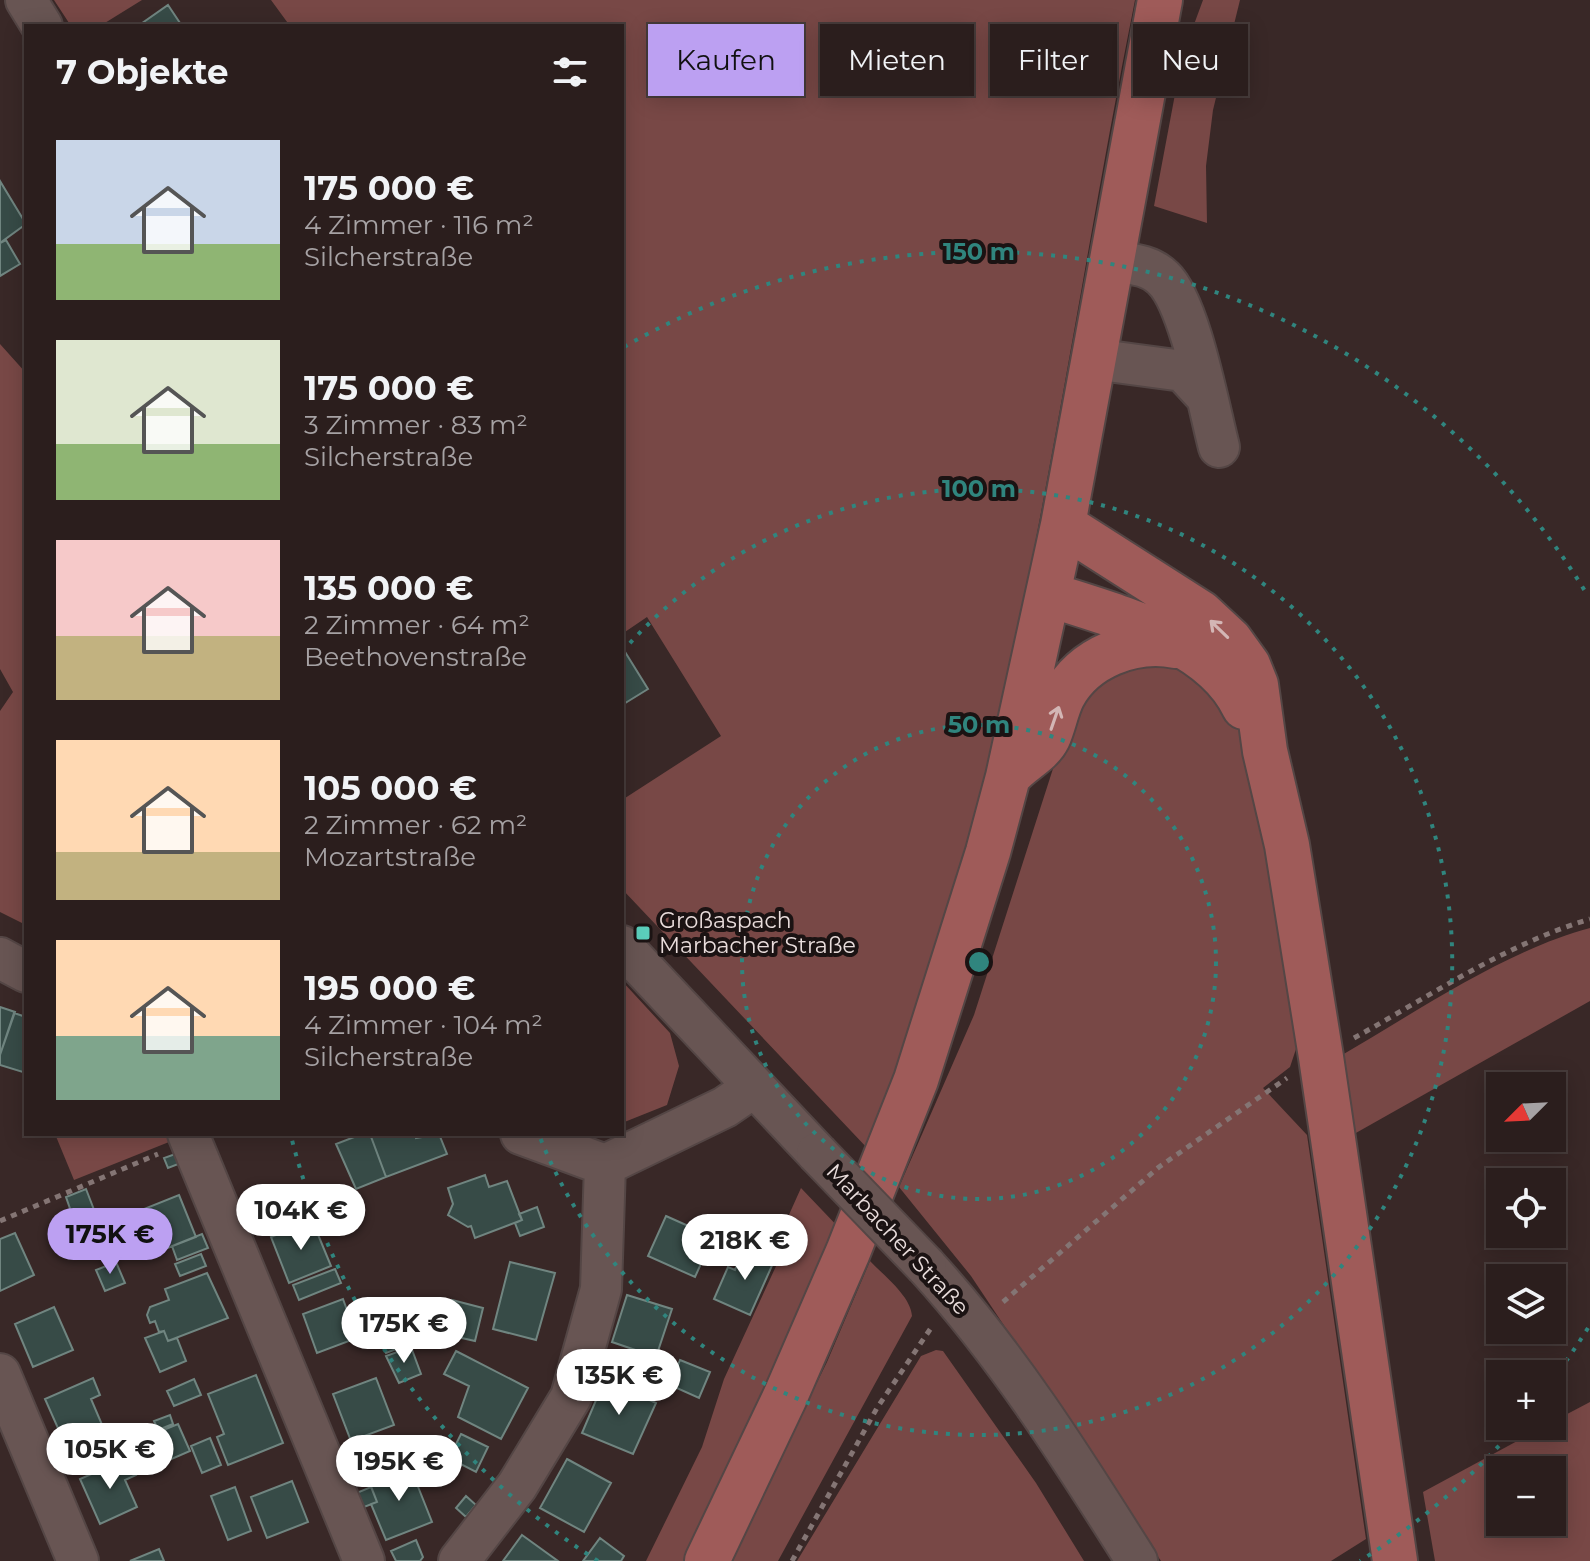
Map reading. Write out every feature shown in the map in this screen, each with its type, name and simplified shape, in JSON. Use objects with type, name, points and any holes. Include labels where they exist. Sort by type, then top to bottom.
[{"type":"main road","points":[[707,1561],[817,1325],[916,1080],[965,928],[1008,777],[1063,525],[1160,0]]},
{"type":"main road","points":[[1063,525],[1201,613],[1230,640],[1248,665],[1256,685],[1265,751],[1287,845],[1321,1057],[1395,1561]]},
{"type":"main road","points":[[1048,594],[1125,621],[1188,648],[1226,678],[1239,696],[1265,751]]},
{"type":"main road","points":[[1008,777],[1016,765],[1048,739],[1063,696],[1090,665],[1134,645],[1157,643],[1188,648]]},
{"type":"street","points":[[26,0],[41,24]]},
{"type":"street","points":[[1111,261],[1148,268],[1163,278],[1173,291],[1191,340],[1219,447]]},
{"type":"street","points":[[1093,359],[1183,371],[1206,396]]},
{"type":"street","name":"Marbacher Straße","points":[[624,948],[966,1310],[1054,1429],[1137,1561]]},
{"type":"street","points":[[0,958],[24,971]]},
{"type":"street","points":[[526,1136],[605,1165],[725,1107],[754,1087]]},
{"type":"street","points":[[189,1136],[364,1561]]},
{"type":"street","points":[[459,1561],[517,1486],[571,1397],[601,1289],[605,1165]]},
{"type":"street","points":[[0,1374],[78,1561]]},
{"type":"path","points":[[792,1561],[877,1408],[914,1350],[1159,1167],[1271,1088],[1488,963],[1560,928],[1590,919]]},
{"type":"path","points":[[0,1221],[149,1157]]},
{"type":"shaded area","points":[[54,0],[142,0],[103,24],[70,24]]},
{"type":"shaded area","points":[[271,0],[1135,0],[1117,93],[1117,24],[990,24],[990,96],[1116,96],[1045,490],[984,782],[946,921],[869,1150],[624,891],[624,799],[721,736],[647,617],[624,633],[624,24],[289,24]]},
{"type":"shaded area","points":[[1203,0],[1240,0],[1234,24],[1194,24]]},
{"type":"shaded area","points":[[1175,96],[1216,96],[1206,166],[1207,223],[1154,206]]},
{"type":"shaded area","points":[[0,344],[24,371],[24,924],[0,912],[0,711],[13,692],[0,669]]},
{"type":"shaded area","points":[[1159,655],[1233,704],[1256,763],[1297,1046],[1290,1067],[1263,1088],[1307,1135],[1366,1539],[1331,1561],[1161,1561],[971,1276],[899,1187],[974,1015],[1075,700],[1100,676]]},
{"type":"shaded area","points":[[1590,928],[1590,1001],[1347,1138],[1337,1058],[1493,967],[1558,938]]},
{"type":"shaded area","points":[[624,983],[670,1033],[679,1066],[667,1105],[624,1122]]},
{"type":"shaded area","points":[[56,1136],[166,1136],[169,1142],[74,1180]]},
{"type":"shaded area","points":[[801,1188],[843,1232],[690,1561],[646,1561],[702,1447],[724,1379],[777,1264],[783,1228]]},
{"type":"shaded area","points":[[870,1261],[902,1294],[912,1316],[778,1561],[729,1561],[827,1362]]},
{"type":"shaded area","points":[[936,1350],[943,1351],[1036,1483],[1084,1561],[797,1561],[921,1356]]},
{"type":"shaded area","points":[[1590,1402],[1590,1561],[1435,1561],[1423,1492],[1486,1458],[1486,1536],[1566,1536],[1566,1456],[1490,1456],[1519,1440],[1566,1440],[1566,1415]]},
{"type":"building","points":[[168,5],[181,24],[141,24]]},
{"type":"building","points":[[0,181],[24,225],[0,243]]},
{"type":"building","points":[[6,240],[20,264],[0,276],[0,243]]},
{"type":"building","points":[[624,650],[648,689],[624,704]]},
{"type":"building","points":[[0,1007],[15,1012],[0,1055]]},
{"type":"building","points":[[14,1013],[24,1016],[24,1072],[0,1065],[0,1055]]},
{"type":"building","points":[[357,1136],[371,1136],[386,1177],[356,1189],[336,1144]]},
{"type":"building","points":[[371,1136],[440,1136],[447,1154],[386,1177]]},
{"type":"building","points":[[178,1153],[181,1163],[168,1168],[164,1158]]},
{"type":"building","points":[[485,1175],[489,1187],[507,1181],[522,1220],[475,1238],[471,1226],[448,1215],[453,1204],[448,1188]]},
{"type":"building","points":[[86,1189],[96,1215],[75,1223],[66,1197]]},
{"type":"building","points":[[179,1195],[196,1237],[155,1253],[139,1211]]},
{"type":"building","points":[[537,1207],[544,1227],[520,1236],[515,1223],[522,1220],[519,1214]]},
{"type":"building","points":[[666,1216],[713,1237],[695,1277],[648,1256]]},
{"type":"building","points":[[312,1220],[331,1266],[289,1283],[271,1237]]},
{"type":"building","points":[[15,1233],[34,1275],[0,1291],[0,1239]]},
{"type":"building","points":[[202,1234],[208,1248],[177,1260],[172,1246]]},
{"type":"building","points":[[744,1248],[774,1261],[750,1315],[714,1299],[728,1267],[735,1270]]},
{"type":"building","points":[[201,1254],[206,1266],[180,1276],[175,1264]]},
{"type":"building","points":[[116,1262],[125,1283],[105,1291],[96,1270]]},
{"type":"building","points":[[510,1262],[555,1273],[536,1340],[493,1329]]},
{"type":"building","points":[[335,1269],[341,1283],[299,1300],[293,1285]]},
{"type":"building","points":[[207,1273],[228,1318],[168,1341],[164,1331],[159,1332],[155,1321],[150,1323],[147,1315],[150,1307],[169,1300],[165,1289]]},
{"type":"building","points":[[627,1295],[672,1309],[656,1357],[612,1342]]},
{"type":"building","points":[[343,1299],[357,1338],[317,1353],[303,1314]]},
{"type":"building","points":[[452,1300],[483,1308],[475,1341],[444,1334]]},
{"type":"building","points":[[54,1307],[73,1350],[33,1367],[15,1324]]},
{"type":"building","points":[[413,1321],[420,1340],[386,1353],[379,1334]]},
{"type":"building","points":[[164,1331],[168,1341],[177,1338],[186,1361],[160,1372],[145,1338]]},
{"type":"building","points":[[411,1347],[421,1374],[399,1383],[386,1356]]},
{"type":"building","points":[[456,1351],[528,1388],[501,1439],[458,1417],[469,1386],[444,1374]]},
{"type":"building","points":[[680,1360],[710,1372],[699,1398],[670,1385]]},
{"type":"building","points":[[256,1375],[283,1443],[228,1465],[217,1437],[224,1434],[208,1394]]},
{"type":"building","points":[[93,1378],[100,1395],[91,1399],[103,1427],[65,1444],[45,1399]]},
{"type":"building","points":[[376,1378],[394,1425],[351,1441],[333,1394]]},
{"type":"building","points":[[194,1379],[201,1395],[174,1406],[167,1391]]},
{"type":"building","points":[[605,1379],[656,1403],[633,1454],[582,1433]]},
{"type":"building","points":[[170,1415],[173,1424],[158,1430],[154,1421]]},
{"type":"building","points":[[178,1424],[190,1451],[167,1461],[156,1433]]},
{"type":"building","points":[[461,1434],[488,1447],[476,1472],[449,1458]]},
{"type":"building","points":[[210,1438],[221,1465],[202,1473],[191,1446]]},
{"type":"building","points":[[415,1447],[420,1459],[394,1470],[389,1458]]},
{"type":"building","points":[[128,1458],[136,1475],[125,1480],[137,1507],[100,1524],[80,1479]]},
{"type":"building","points":[[567,1459],[611,1483],[584,1532],[540,1508]]},
{"type":"building","points":[[409,1464],[432,1522],[386,1540],[371,1504],[377,1502],[369,1481]]},
{"type":"building","points":[[292,1481],[308,1522],[267,1538],[251,1497]]},
{"type":"building","points":[[235,1487],[251,1531],[228,1540],[211,1496]]},
{"type":"building","points":[[371,1487],[377,1502],[359,1509],[354,1494]]},
{"type":"building","points":[[466,1496],[476,1505],[466,1517],[456,1508]]},
{"type":"building","points":[[522,1535],[558,1561],[503,1561]]},
{"type":"building","points":[[600,1538],[624,1556],[621,1561],[583,1561]]},
{"type":"building","points":[[416,1540],[423,1557],[420,1561],[396,1561],[391,1551]]},
{"type":"building","points":[[159,1549],[164,1561],[130,1561]]},
{"type":"place","name":"Großaspach Marbacher Straße","points":[[643,933]]}]
